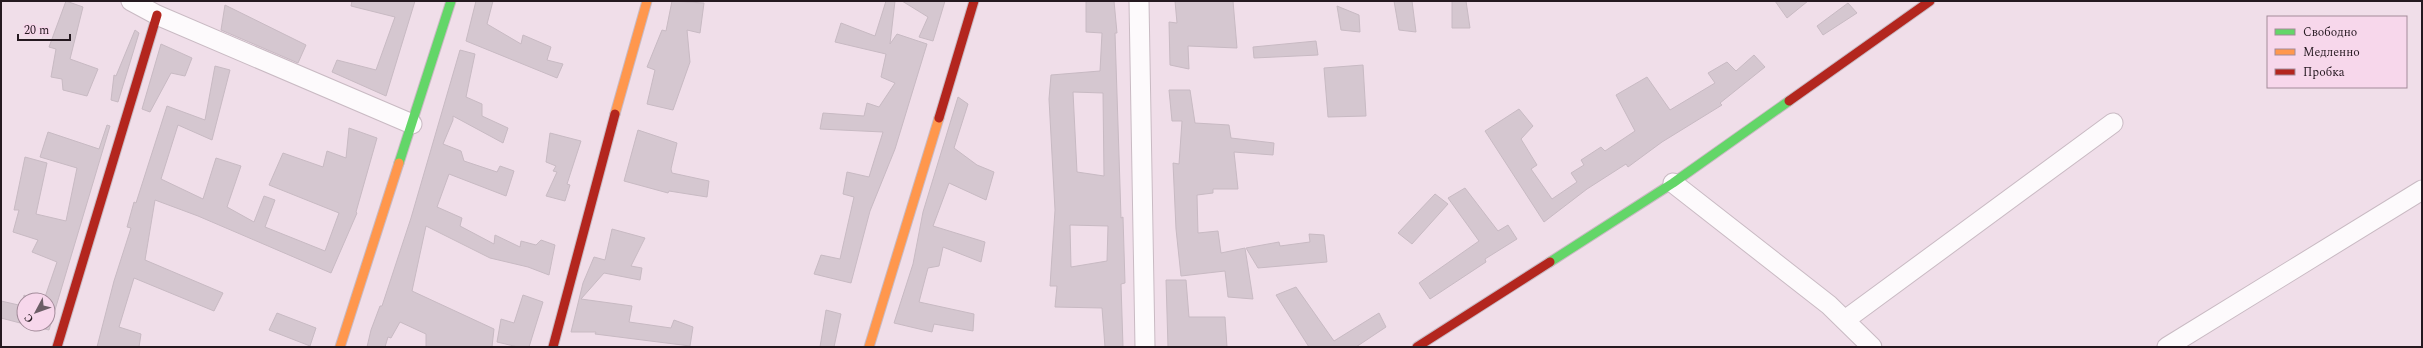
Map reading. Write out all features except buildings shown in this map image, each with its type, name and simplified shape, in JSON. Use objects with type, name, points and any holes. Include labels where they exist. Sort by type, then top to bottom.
[{"type":"street","points":[[131,1],[157,15],[412,124]]},
{"type":"street","points":[[340,347],[451,1]]},
{"type":"street","points":[[553,347],[623,83],[647,1]]},
{"type":"street","points":[[869,347],[974,1]]},
{"type":"street","points":[[1138,1],[1144,347]]},
{"type":"street","points":[[1417,347],[1673,183],[1930,1]]},
{"type":"street","points":[[57,347],[157,15]]},
{"type":"street","points":[[1845,320],[2113,124]]},
{"type":"street","points":[[1673,183],[1829,305],[1872,347]]},
{"type":"street","points":[[2167,347],[2422,190]]},
{"type":"traffic: fast","points":[[399,163],[451,1]]},
{"type":"traffic: fast","points":[[1550,262],[1673,183],[1789,101]]},
{"type":"traffic: slow","points":[[615,114],[647,1]]},
{"type":"traffic: slow","points":[[869,347],[939,118]]},
{"type":"traffic: slow","points":[[340,347],[399,163]]},
{"type":"traffic: jam","points":[[939,118],[974,1]]},
{"type":"traffic: jam","points":[[1789,101],[1930,1]]},
{"type":"traffic: jam","points":[[57,347],[157,15]]},
{"type":"traffic: jam","points":[[553,347],[615,114]]},
{"type":"traffic: jam","points":[[1417,347],[1550,262]]}]
